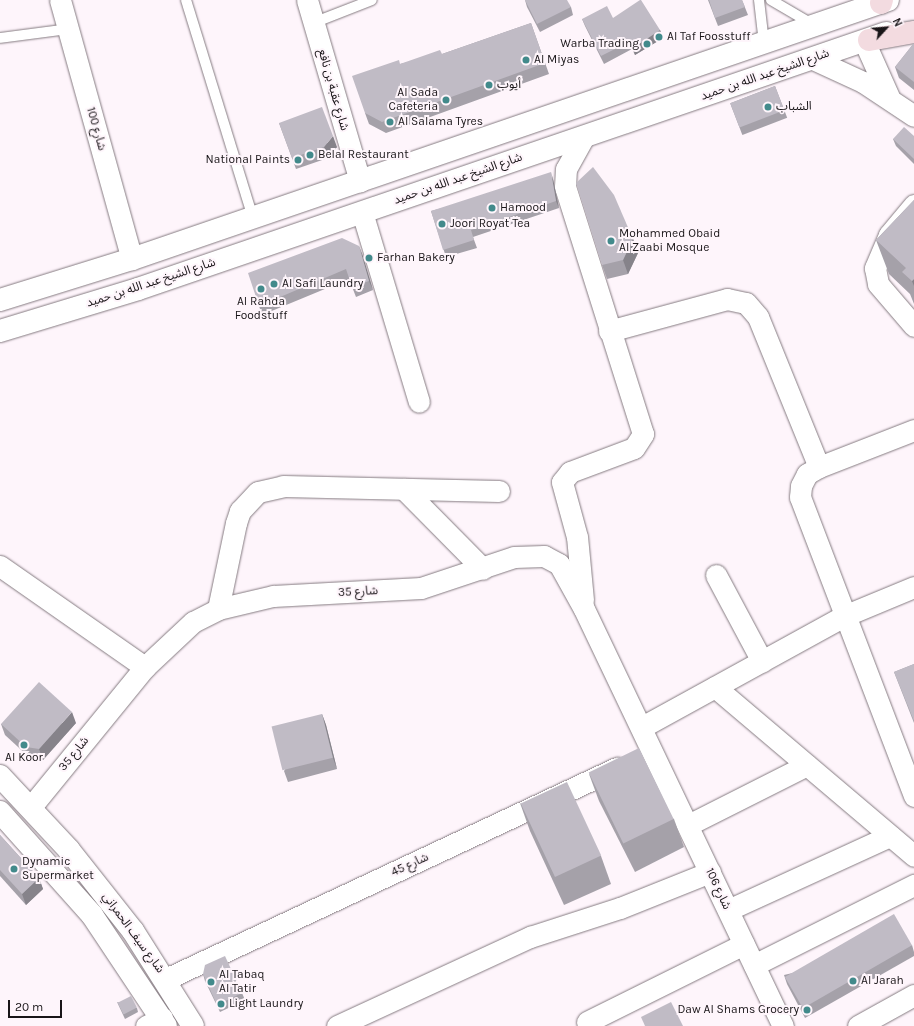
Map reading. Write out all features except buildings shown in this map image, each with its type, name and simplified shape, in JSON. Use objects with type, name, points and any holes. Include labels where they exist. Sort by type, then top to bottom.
[{"type":"main road","points":[[866,41],[914,32]]},
{"type":"street","name":"شارع 100","points":[[60,0],[132,259]]},
{"type":"street","name":"شارع عقبة بن نافع","points":[[307,0],[360,181]]},
{"type":"street","points":[[0,300],[132,259],[884,1]]},
{"type":"street","name":"شارع الشيخ عبد الله بن حميد","points":[[0,331],[138,289],[866,41],[914,22]]},
{"type":"street","points":[[866,41],[889,97]]},
{"type":"street","points":[[813,59],[889,97],[914,116]]},
{"type":"street","points":[[584,136],[566,169],[565,187],[609,331],[644,434],[634,448],[570,472],[562,482],[577,537],[584,608]]},
{"type":"street","points":[[914,205],[889,235],[875,268],[878,284],[914,326]]},
{"type":"street","points":[[362,212],[419,402]]},
{"type":"street","points":[[609,331],[727,299],[746,303],[758,317],[819,467]]},
{"type":"street","points":[[914,430],[819,467],[808,474],[801,486],[800,497],[844,616],[914,796]]},
{"type":"street","points":[[218,608],[238,517],[248,500],[258,492],[283,486],[499,491]]},
{"type":"street","points":[[404,489],[483,569]]},
{"type":"street","name":"شارع 35","points":[[30,808],[145,667],[194,622],[218,608],[273,596],[421,588],[483,569],[514,557],[544,556],[559,564],[584,608],[653,751]]},
{"type":"street","points":[[0,566],[145,667]]},
{"type":"street","points":[[716,575],[762,661]]},
{"type":"street","points":[[642,727],[844,616],[914,587]]},
{"type":"street","points":[[715,687],[914,856]]},
{"type":"street","name":"شارع 106","points":[[653,751],[783,1026]]},
{"type":"street","name":"شارع 45","points":[[166,979],[653,751]]},
{"type":"street","points":[[688,825],[807,765]]},
{"type":"street","name":"شارع سيف الحمراني","points":[[0,776],[89,874],[166,979],[193,1026]]},
{"type":"street","name":"شارع سيف الحمراني","points":[[0,812],[92,915],[158,1023]]},
{"type":"street","points":[[728,910],[890,836]]},
{"type":"street","points":[[337,1026],[530,937],[620,908],[710,872]]},
{"type":"street","points":[[754,965],[914,885]]},
{"type":"street","points":[[587,1022],[744,944]]},
{"type":"street","points":[[858,1026],[914,995]]},
{"type":"lane","points":[[186,0],[252,218]]},
{"type":"lane","points":[[314,22],[372,0]]},
{"type":"lane","points":[[759,0],[764,43]]},
{"type":"lane","points":[[771,0],[816,25]]},
{"type":"lane","points":[[0,38],[68,29]]},
{"type":"place","name":"Al Taf Foosstuff","points":[[659,37]]},
{"type":"place","name":"Warba Trading","points":[[647,44]]},
{"type":"place","name":"Al Miyas","points":[[526,60]]},
{"type":"place","name":"أيوب","points":[[489,85]]},
{"type":"place","name":"Al Sada Cafeteria","points":[[446,100]]},
{"type":"place","name":"الشباب","points":[[768,107]]},
{"type":"place","name":"Al Salama Tyres","points":[[390,122]]},
{"type":"place","name":"Belal Restaurant","points":[[310,155]]},
{"type":"place","name":"National Paints","points":[[298,160]]},
{"type":"place","name":"Hamood","points":[[492,208]]},
{"type":"place","name":"Joori Royat Tea","points":[[442,224]]},
{"type":"place","name":"Mohammed Obaid Al Zaabi Mosque","points":[[611,241]]},
{"type":"place","name":"Farhan Bakery","points":[[369,258]]},
{"type":"place","name":"Al Safi Laundry","points":[[274,284]]},
{"type":"place","name":"Al Rahda Foodstuff","points":[[261,289]]},
{"type":"place","name":"Al Koor","points":[[24,745]]},
{"type":"place","name":"Dynamic Supermarket","points":[[14,869]]},
{"type":"place","name":"Al Jarah","points":[[853,981]]},
{"type":"place","name":"Al Tabaq Al Tatir","points":[[211,982]]},
{"type":"place","name":"Light Laundry","points":[[221,1004]]},
{"type":"place","name":"Daw Al Shams Grocery","points":[[807,1010]]}]
